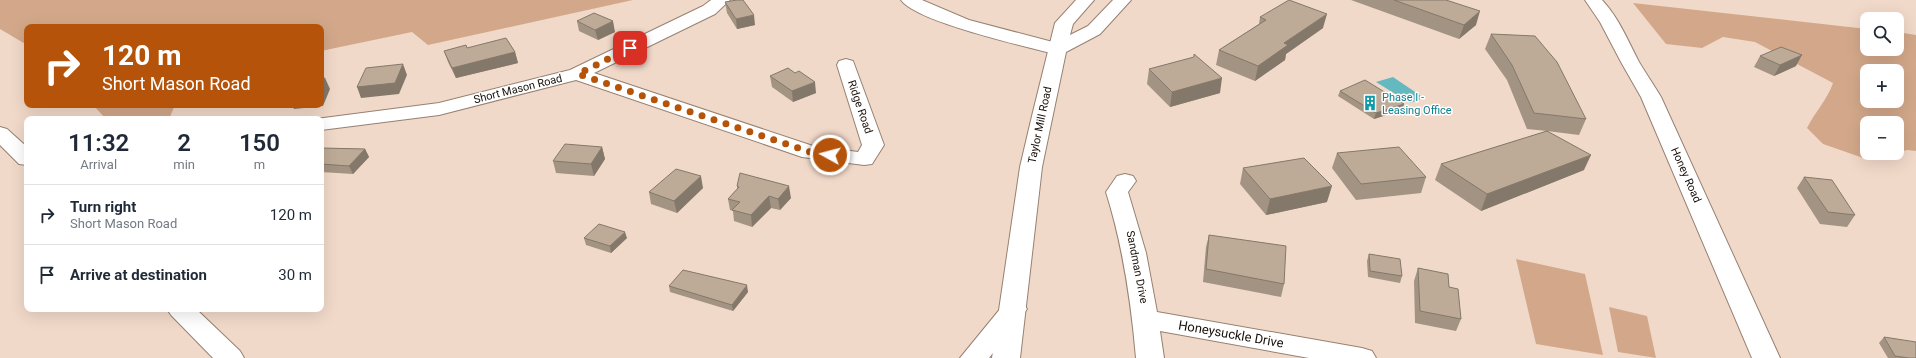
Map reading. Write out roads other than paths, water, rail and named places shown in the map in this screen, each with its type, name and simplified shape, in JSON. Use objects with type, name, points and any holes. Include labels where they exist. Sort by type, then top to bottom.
[{"type":"main road","name":"Short Mason Road","points":[[324,124],[439,109],[578,74],[709,10],[722,0]]},
{"type":"main road","points":[[909,0],[923,8],[956,20],[1058,49],[1094,30],[1123,0]]},
{"type":"main road","name":"Taylor Mill Road","points":[[1006,358],[1014,309],[1031,167],[1064,23],[1086,0]]},
{"type":"main road","name":"Honey Road","points":[[1593,0],[1599,6],[1615,31],[1631,63],[1651,97],[1766,358]]},
{"type":"main road","name":"Ridge Road","points":[[578,74],[810,152],[864,159],[873,145],[846,65]]},
{"type":"main road","points":[[0,133],[24,157]]},
{"type":"main road","name":"Sandman Drive","points":[[1125,181],[1117,192],[1127,220],[1134,248],[1146,320],[1150,358]]},
{"type":"main road","points":[[974,358],[1014,309]]},
{"type":"main road","points":[[183,312],[230,358]]},
{"type":"main road","name":"Honeysuckle Drive","points":[[1146,320],[1362,358]]},
{"type":"water","points":[[1393,77],[1424,98],[1410,103],[1376,82]]},
{"type":"place","name":"Phase I - Leasing Office","points":[[1370,103]]}]
